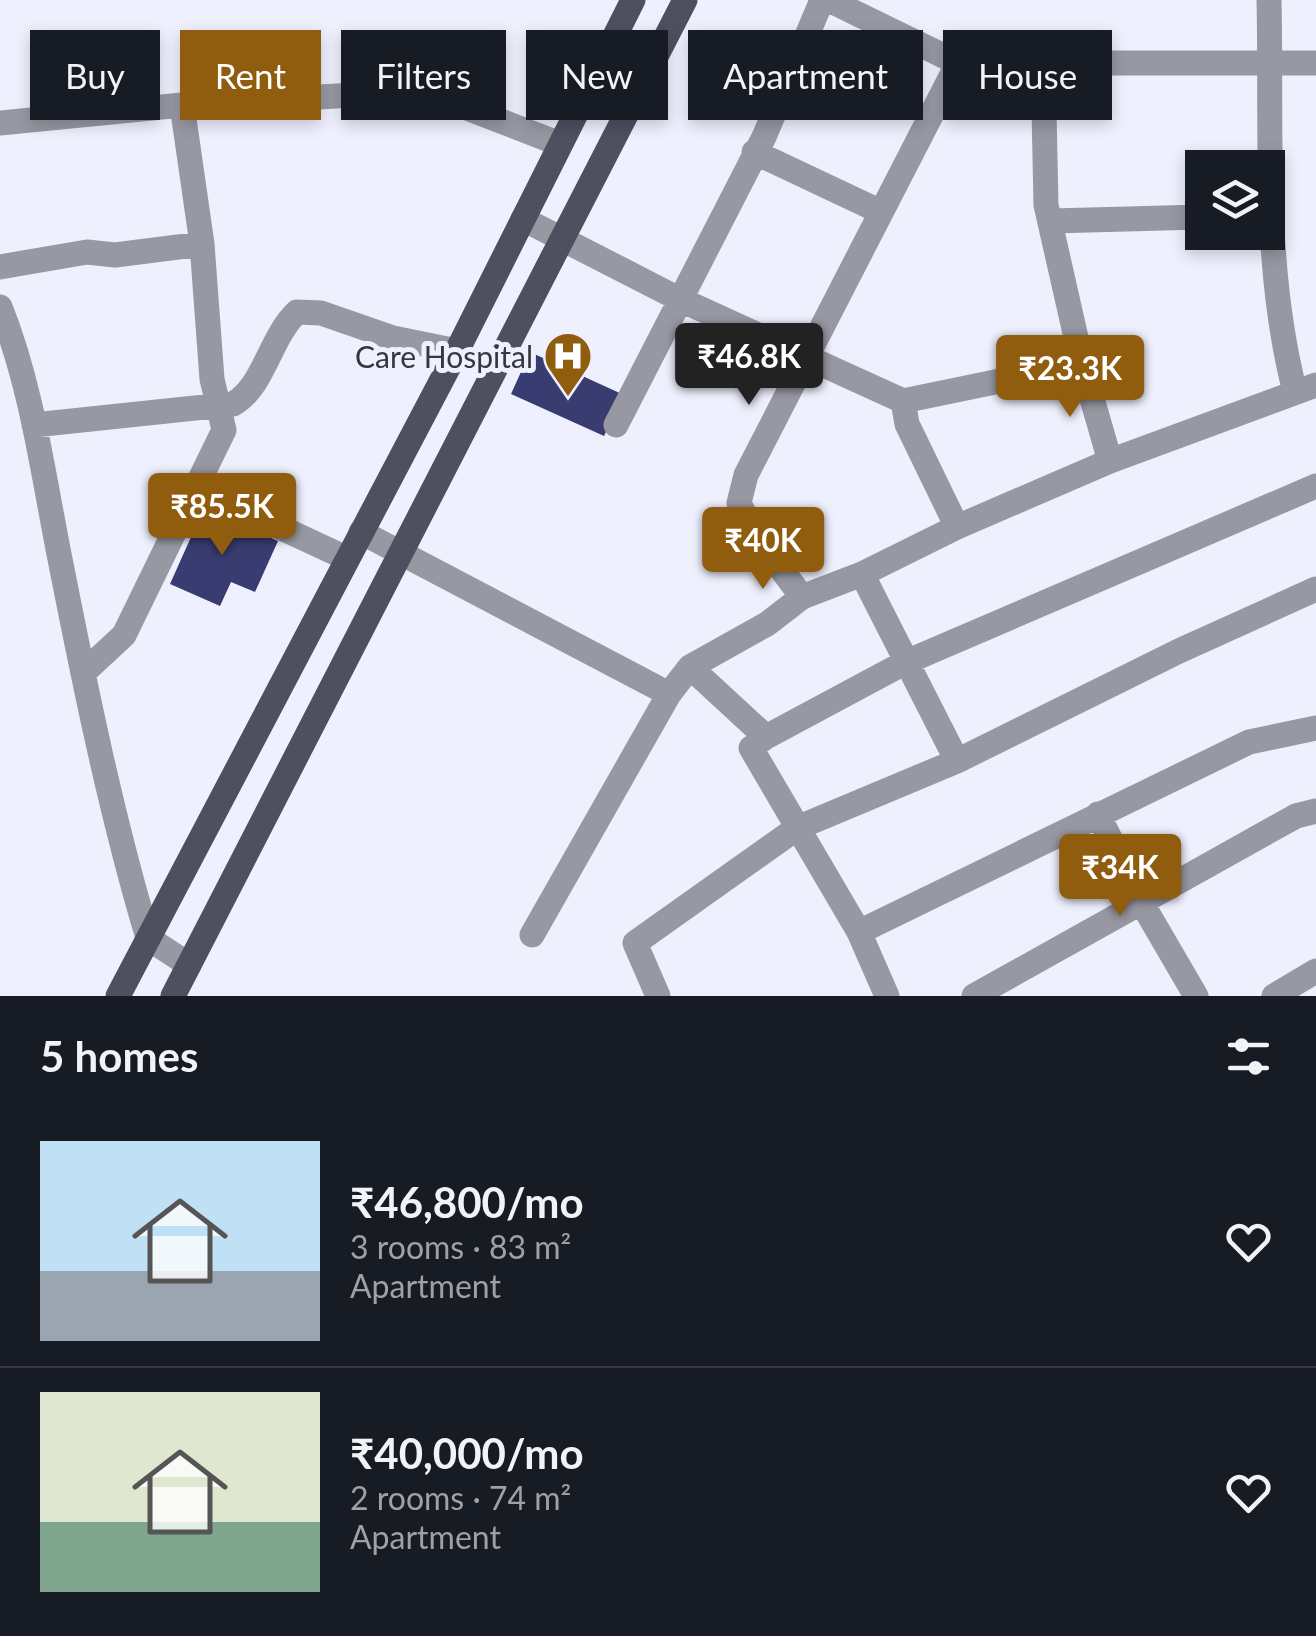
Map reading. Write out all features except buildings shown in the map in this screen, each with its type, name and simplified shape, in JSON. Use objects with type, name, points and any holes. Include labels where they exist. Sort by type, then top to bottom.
[{"type":"main road","points":[[118,996],[457,351],[633,0]]},
{"type":"main road","points":[[172,996],[685,0]]},
{"type":"street","points":[[616,425],[764,137],[825,0],[943,56]]},
{"type":"street","points":[[1269,0],[1269,150]]},
{"type":"street","points":[[1112,63],[1316,63]]},
{"type":"street","points":[[321,96],[423,90],[560,144]]},
{"type":"street","points":[[802,597],[738,504],[746,475],[943,91]]},
{"type":"street","points":[[0,122],[180,105]]},
{"type":"street","points":[[83,673],[124,634],[224,430],[212,379],[202,244],[184,120]]},
{"type":"street","points":[[1044,120],[1046,205],[1082,364],[1110,461]]},
{"type":"street","points":[[754,152],[879,211]]},
{"type":"street","points":[[1052,221],[1185,217]]},
{"type":"street","points":[[523,219],[679,299],[903,401],[1082,364]]},
{"type":"street","points":[[0,267],[87,252],[115,255],[202,244]]},
{"type":"street","points":[[532,936],[669,694],[690,667],[767,624],[802,597],[862,574],[957,526],[1110,461],[1306,389],[1280,332],[1273,250]]},
{"type":"street","points":[[0,307],[20,358],[83,673],[128,871],[148,938],[189,965]]},
{"type":"street","points":[[34,425],[221,406],[244,398],[273,342],[296,312],[321,313],[393,338],[457,351]]},
{"type":"street","points":[[903,401],[907,424],[957,526]]},
{"type":"street","points":[[887,996],[859,932],[750,748],[904,663],[1316,486]]},
{"type":"street","points":[[198,489],[346,558]]},
{"type":"street","points":[[362,532],[669,694]]},
{"type":"street","points":[[862,574],[957,761]]},
{"type":"street","points":[[658,996],[635,943],[797,828],[957,761],[1178,650],[1316,589]]},
{"type":"street","points":[[690,667],[766,736]]},
{"type":"street","points":[[859,932],[1249,742],[1316,728]]},
{"type":"street","points":[[974,996],[1140,900],[1296,816],[1316,811]]},
{"type":"street","points":[[1098,814],[1140,900],[1196,996]]},
{"type":"street","points":[[1274,996],[1316,971]]},
{"type":"place","name":"Care Hospital","points":[[568,398]]}]
